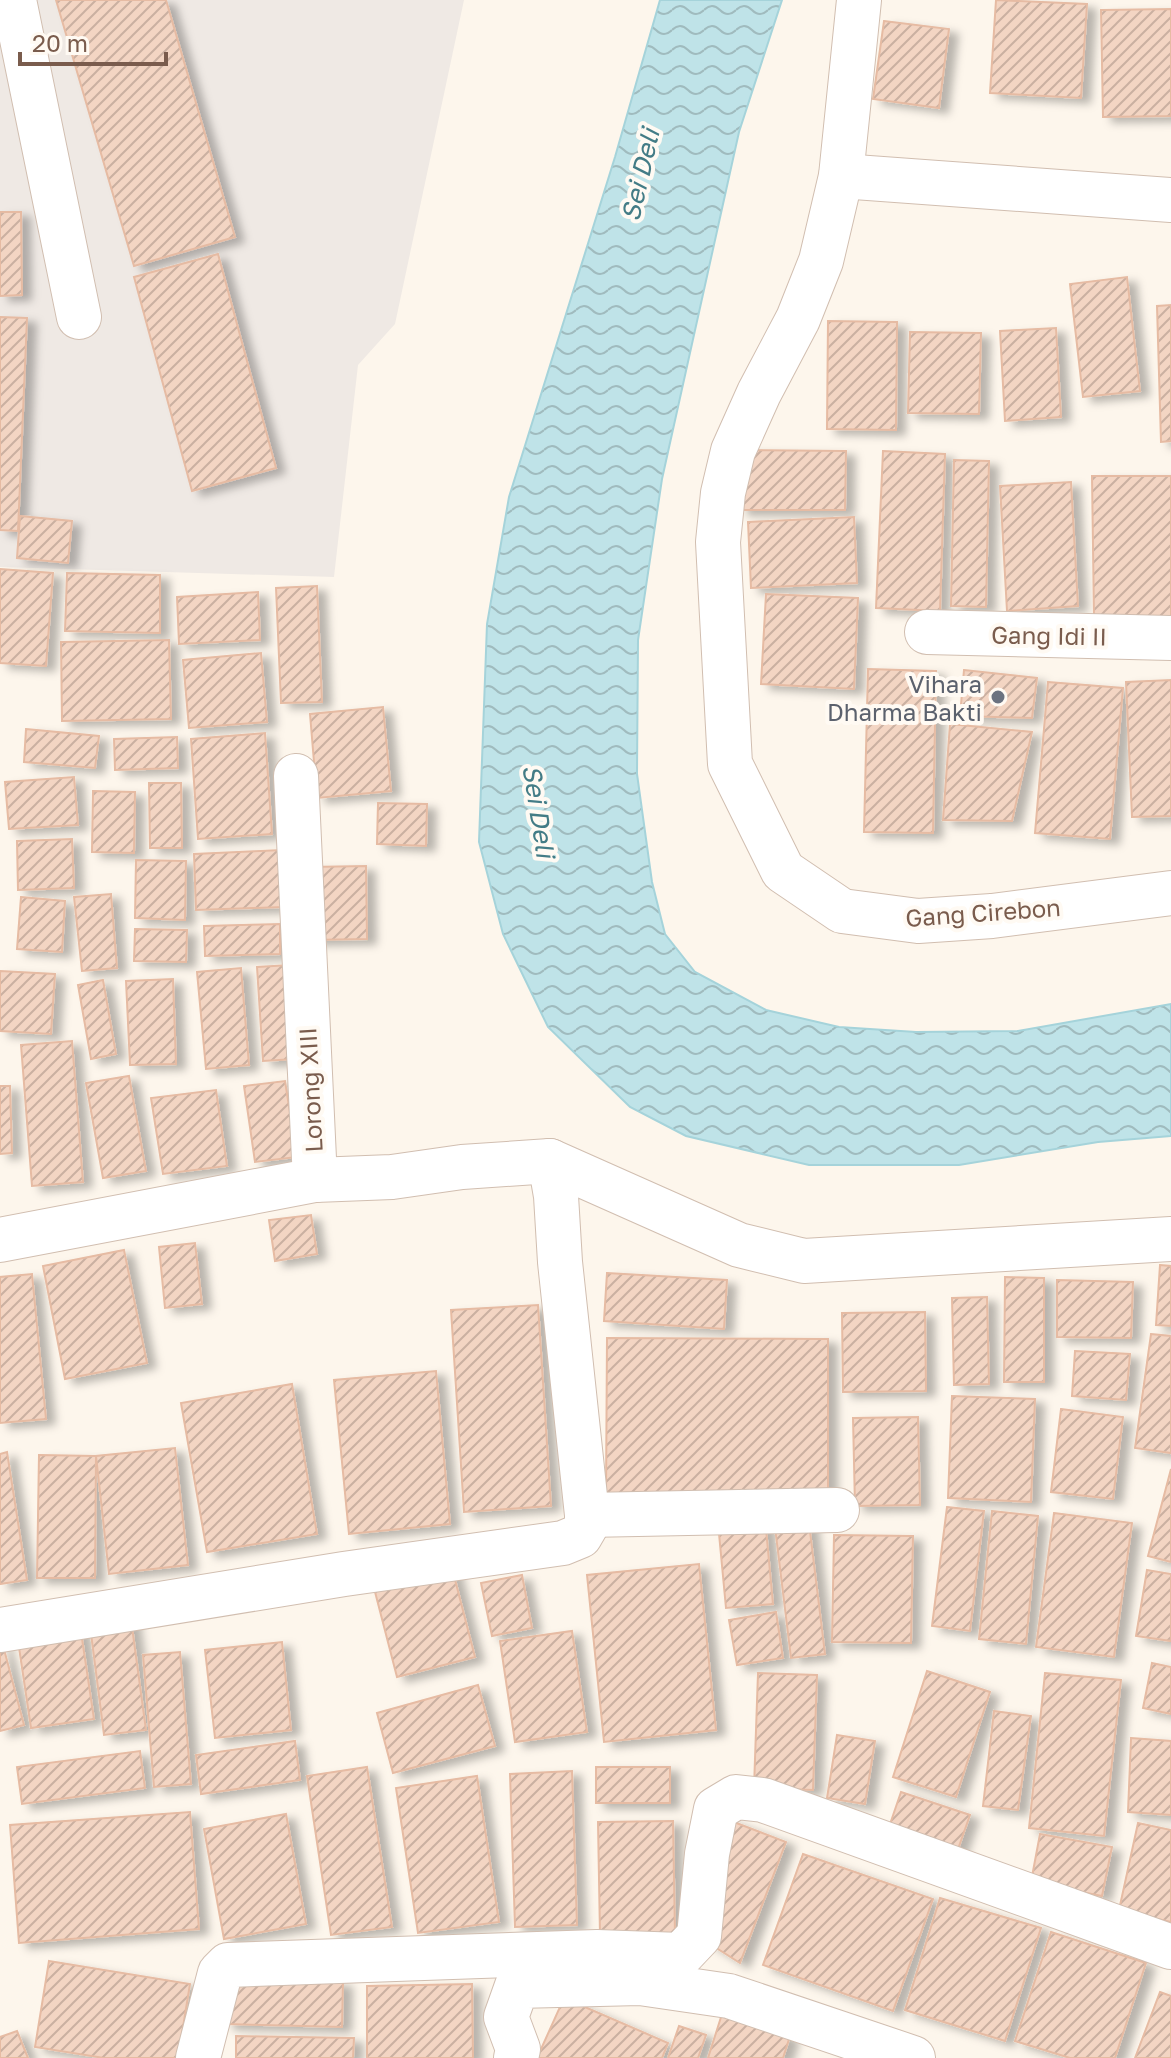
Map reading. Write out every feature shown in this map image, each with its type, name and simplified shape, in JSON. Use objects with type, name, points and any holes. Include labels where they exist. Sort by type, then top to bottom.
[{"type":"street","points":[[14,0],[79,317]]},
{"type":"street","points":[[859,0],[841,176],[1171,200]]},
{"type":"street","name":"Gang Cirebon","points":[[841,176],[821,261],[798,319],[733,451],[723,493],[718,542],[730,764],[783,871],[842,911],[918,921],[992,916],[1171,893]]},
{"type":"street","name":"Gang Idi II","points":[[927,632],[1171,638]]},
{"type":"street","name":"Lorong XIII","points":[[0,1240],[315,1180],[296,776]]},
{"type":"street","points":[[0,1630],[563,1543],[580,1536],[587,1524],[587,1515],[550,1161]]},
{"type":"street","points":[[315,1180],[392,1177],[462,1167],[550,1161],[739,1245],[804,1261],[1171,1239]]},
{"type":"street","points":[[587,1515],[837,1510]]},
{"type":"street","points":[[198,2058],[220,1973],[228,1965],[597,1952],[681,1955],[699,1936],[707,1854],[716,1809],[736,1797],[763,1800],[1171,1947]]},
{"type":"street","points":[[516,2058],[518,2049],[506,2017],[517,1986],[640,1983],[729,1996],[913,2058]]},
{"type":"shaded area","points":[[0,0],[464,0],[395,324],[358,365],[334,577],[0,567]]},
{"type":"water","name":"Sei Deli","points":[[660,0],[782,0],[739,132],[662,479],[638,640],[637,774],[652,882],[665,934],[695,972],[766,1010],[839,1027],[916,1032],[1018,1031],[1171,1004],[1171,1136],[1098,1142],[959,1165],[809,1165],[686,1136],[630,1107],[548,1027],[503,934],[479,842],[487,624],[509,497],[615,157]]},
{"type":"building","points":[[56,0],[166,0],[235,237],[134,266]]},
{"type":"building","points":[[996,0],[1087,4],[1081,98],[990,93]]},
{"type":"building","points":[[1171,9],[1171,116],[1103,117],[1101,10]]},
{"type":"building","points":[[884,21],[949,29],[939,108],[873,99]]},
{"type":"building","points":[[0,212],[21,212],[22,295],[0,296]]},
{"type":"building","points":[[218,254],[276,468],[192,491],[134,277]]},
{"type":"building","points":[[1127,277],[1140,391],[1083,397],[1070,284]]},
{"type":"building","points":[[1171,305],[1171,441],[1161,442],[1157,306]]},
{"type":"building","points":[[0,317],[27,318],[18,531],[0,530]]},
{"type":"building","points":[[828,321],[897,322],[896,430],[827,429]]},
{"type":"building","points":[[1056,328],[1061,417],[1005,421],[1000,331]]},
{"type":"building","points":[[910,332],[981,333],[979,414],[908,413]]},
{"type":"building","points":[[740,450],[846,451],[845,510],[739,510]]},
{"type":"building","points":[[883,451],[945,454],[940,611],[876,608]]},
{"type":"building","points":[[954,460],[989,461],[986,607],[951,606]]},
{"type":"building","points":[[1092,476],[1171,476],[1171,617],[1094,618]]},
{"type":"building","points":[[1071,482],[1078,606],[1007,611],[1000,486]]},
{"type":"building","points":[[20,516],[72,521],[68,563],[17,558]]},
{"type":"building","points":[[854,517],[857,583],[751,588],[748,522]]},
{"type":"building","points":[[0,569],[53,573],[46,666],[0,663]]},
{"type":"building","points":[[67,573],[160,575],[160,633],[65,631]]},
{"type":"building","points":[[317,586],[322,702],[281,703],[276,588]]},
{"type":"building","points":[[258,592],[260,640],[179,644],[177,597]]},
{"type":"building","points":[[766,594],[858,598],[854,689],[761,684]]},
{"type":"building","points":[[169,640],[171,719],[62,721],[61,642]]},
{"type":"building","points":[[261,653],[267,722],[189,728],[183,660]]},
{"type":"building","points":[[868,669],[936,671],[933,833],[864,832]]},
{"type":"building","name":"Vihara Dharma Bakti","points":[[964,670],[1037,678],[1032,718],[960,716]]},
{"type":"building","points":[[1171,680],[1171,816],[1132,817],[1126,682]]},
{"type":"building","points":[[1048,682],[1123,688],[1110,839],[1035,833]]},
{"type":"building","points":[[383,707],[391,791],[317,798],[310,714]]},
{"type":"building","points":[[950,724],[1032,732],[1012,821],[943,820]]},
{"type":"building","points":[[26,729],[99,736],[95,768],[24,762]]},
{"type":"building","points":[[265,733],[272,834],[198,839],[191,739]]},
{"type":"building","points":[[177,737],[178,768],[115,770],[114,739]]},
{"type":"building","points":[[74,777],[78,825],[9,829],[5,782]]},
{"type":"building","points":[[149,783],[181,783],[182,848],[150,848]]},
{"type":"building","points":[[93,791],[135,792],[134,853],[92,852]]},
{"type":"building","points":[[378,803],[427,804],[426,846],[377,844]]},
{"type":"building","points":[[72,839],[74,888],[18,890],[17,841]]},
{"type":"building","points":[[282,850],[285,907],[196,910],[194,854]]},
{"type":"building","points":[[136,860],[186,861],[185,920],[135,918]]},
{"type":"building","points":[[366,866],[367,939],[310,940],[308,867]]},
{"type":"building","points":[[111,894],[117,968],[82,971],[74,897]]},
{"type":"building","points":[[21,897],[65,901],[62,952],[17,949]]},
{"type":"building","points":[[280,924],[280,954],[205,956],[204,926]]},
{"type":"building","points":[[135,929],[187,930],[186,962],[134,961]]},
{"type":"building","points":[[290,965],[295,1059],[263,1061],[257,967]]},
{"type":"building","points":[[241,968],[249,1065],[206,1069],[197,972]]},
{"type":"building","points":[[0,971],[55,974],[51,1034],[0,1031]]},
{"type":"building","points":[[173,979],[176,1064],[130,1065],[126,981]]},
{"type":"building","points":[[103,980],[116,1054],[91,1059],[78,985]]},
{"type":"building","points":[[72,1041],[83,1182],[32,1186],[21,1045]]},
{"type":"building","points":[[129,1076],[146,1171],[103,1178],[86,1083]]},
{"type":"building","points":[[285,1081],[297,1157],[255,1162],[244,1086]]},
{"type":"building","points":[[0,1086],[10,1086],[12,1153],[0,1154]]},
{"type":"building","points":[[216,1090],[227,1166],[163,1174],[151,1098]]},
{"type":"building","points":[[311,1215],[317,1254],[275,1261],[269,1220]]},
{"type":"building","points":[[195,1243],[202,1304],[165,1308],[159,1247]]},
{"type":"building","points":[[124,1250],[147,1363],[65,1379],[43,1266]]},
{"type":"building","points":[[1160,1265],[1171,1266],[1171,1326],[1156,1325]]},
{"type":"building","points":[[607,1273],[727,1280],[724,1329],[604,1321]]},
{"type":"building","points":[[32,1274],[46,1419],[0,1423],[0,1277]]},
{"type":"building","points":[[1005,1277],[1044,1278],[1044,1382],[1004,1382]]},
{"type":"building","points":[[1057,1280],[1133,1282],[1131,1338],[1057,1337]]},
{"type":"building","points":[[987,1297],[989,1384],[954,1385],[952,1298]]},
{"type":"building","points":[[538,1305],[551,1506],[464,1512],[451,1310]]},
{"type":"building","points":[[925,1312],[926,1391],[843,1392],[842,1313]]},
{"type":"building","points":[[1151,1334],[1171,1336],[1171,1453],[1135,1448]]},
{"type":"building","points":[[607,1338],[828,1339],[828,1496],[606,1495]]},
{"type":"building","points":[[1075,1351],[1130,1354],[1126,1400],[1072,1396]]},
{"type":"building","points":[[436,1371],[450,1524],[349,1534],[334,1380]]},
{"type":"building","points":[[292,1384],[317,1534],[207,1552],[181,1403]]},
{"type":"building","points":[[952,1396],[1035,1399],[1031,1502],[948,1498]]},
{"type":"building","points":[[1061,1409],[1123,1417],[1113,1499],[1051,1492]]},
{"type":"building","points":[[918,1417],[920,1505],[855,1506],[853,1418]]},
{"type":"building","points":[[175,1448],[188,1565],[109,1574],[96,1456]]},
{"type":"building","points":[[7,1452],[27,1580],[0,1584],[0,1454]]},
{"type":"building","points":[[39,1455],[96,1456],[95,1578],[37,1578]]},
{"type":"building","points":[[1171,1469],[1171,1562],[1148,1556]]},
{"type":"building","points":[[947,1507],[984,1511],[970,1631],[932,1626]]},
{"type":"building","points":[[992,1511],[1038,1516],[1026,1644],[979,1639]]},
{"type":"building","points":[[1054,1513],[1132,1523],[1114,1657],[1036,1647]]},
{"type":"building","points":[[808,1515],[825,1654],[791,1658],[774,1519]]},
{"type":"building","points":[[765,1518],[773,1604],[726,1608],[718,1523]]},
{"type":"building","points":[[834,1535],[913,1536],[911,1643],[832,1642]]},
{"type":"building","points":[[699,1564],[716,1730],[604,1742],[587,1575]]},
{"type":"building","points":[[452,1568],[475,1657],[397,1677],[374,1588]]},
{"type":"building","points":[[1147,1570],[1171,1574],[1171,1641],[1136,1636]]},
{"type":"building","points":[[522,1575],[532,1628],[492,1636],[481,1583]]},
{"type":"building","points":[[130,1612],[146,1730],[104,1735],[89,1618]]},
{"type":"building","points":[[776,1612],[783,1658],[737,1665],[729,1620]]},
{"type":"building","points":[[80,1625],[94,1719],[31,1728],[17,1634]]},
{"type":"building","points":[[572,1631],[587,1732],[515,1742],[500,1641]]},
{"type":"building","points":[[0,1634],[24,1725],[0,1731]]},
{"type":"building","points":[[282,1642],[291,1730],[215,1738],[205,1650]]},
{"type":"building","points":[[180,1652],[191,1784],[154,1787],[143,1655]]},
{"type":"building","points":[[1152,1663],[1171,1667],[1171,1714],[1143,1708]]},
{"type":"building","points":[[927,1671],[990,1692],[956,1797],[893,1777]]},
{"type":"building","points":[[758,1673],[817,1675],[813,1790],[754,1788]]},
{"type":"building","points":[[1045,1673],[1121,1680],[1104,1836],[1029,1828]]},
{"type":"building","points":[[478,1685],[495,1746],[393,1773],[377,1713]]},
{"type":"building","points":[[994,1711],[1031,1716],[1018,1810],[983,1806]]},
{"type":"building","points":[[837,1735],[875,1741],[865,1804],[827,1798]]},
{"type":"building","points":[[1131,1738],[1171,1741],[1171,1815],[1128,1812]]},
{"type":"building","points":[[295,1741],[300,1780],[201,1794],[196,1755]]},
{"type":"building","points":[[140,1751],[145,1788],[22,1804],[17,1767]]},
{"type":"building","points":[[367,1767],[392,1927],[331,1935],[307,1776]]},
{"type":"building","points":[[596,1767],[670,1767],[670,1803],[596,1803]]},
{"type":"building","points":[[572,1771],[577,1925],[515,1927],[510,1774]]},
{"type":"building","points":[[477,1776],[499,1922],[418,1933],[396,1788]]},
{"type":"building","points":[[901,1792],[970,1815],[957,1852],[888,1830]]},
{"type":"building","points":[[190,1812],[199,1929],[19,1943],[10,1825]]},
{"type":"building","points":[[286,1814],[306,1924],[224,1939],[204,1829]]},
{"type":"building","points":[[726,1819],[786,1842],[740,1963],[707,1942]]},
{"type":"building","points":[[673,1821],[675,1934],[600,1935],[598,1822]]},
{"type":"building","points":[[1138,1823],[1171,1830],[1171,1922],[1119,1910]]},
{"type":"building","points":[[1040,1834],[1112,1847],[1102,1896],[1031,1882]]},
{"type":"building","points":[[803,1854],[933,1899],[893,2011],[763,1965]]},
{"type":"building","points":[[940,1898],[1041,1928],[1005,2041],[905,2010]]},
{"type":"building","points":[[1051,1932],[1146,1963],[1115,2058],[1070,2058],[1015,2041]]},
{"type":"building","points":[[49,1961],[190,1984],[178,2058],[104,2058],[35,2047]]},
{"type":"building","points":[[226,1979],[343,1982],[342,2027],[225,2024]]},
{"type":"building","points":[[472,1984],[473,2058],[367,2058],[367,1986]]},
{"type":"building","points":[[1160,1992],[1171,1996],[1171,2058],[1135,2058]]},
{"type":"building","points":[[564,1998],[668,2043],[662,2058],[537,2058]]},
{"type":"building","points":[[722,2014],[790,2036],[783,2058],[708,2058]]},
{"type":"building","points":[[679,2026],[706,2035],[698,2058],[668,2058]]},
{"type":"building","points":[[17,2031],[28,2058],[0,2058],[0,2037]]},
{"type":"building","points":[[236,2036],[354,2038],[353,2058],[236,2058]]},
{"type":"place","name":"Vihara Dharma Bakti","points":[[998,697]]}]
